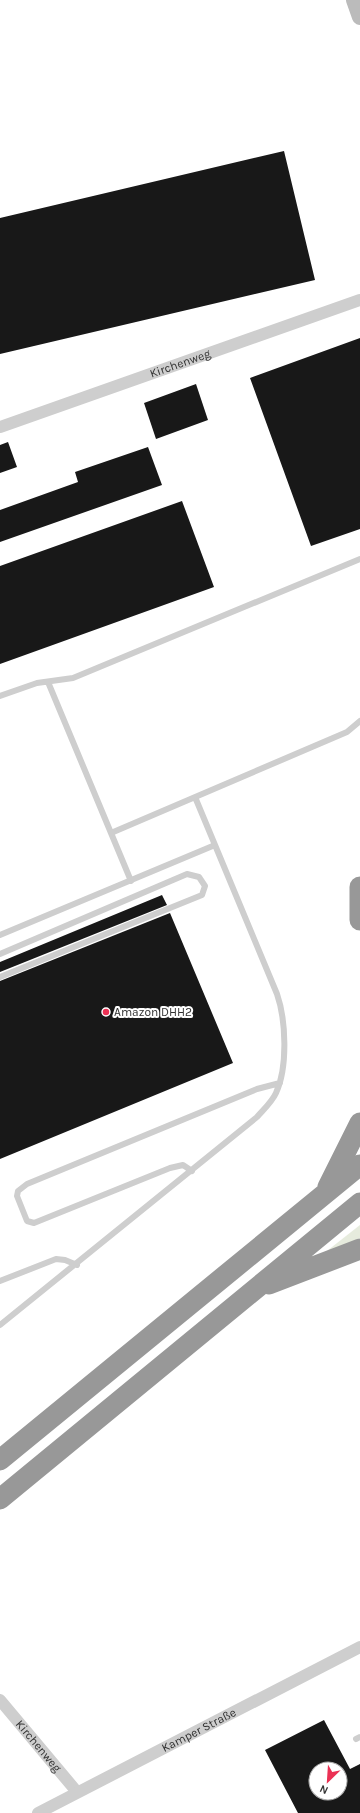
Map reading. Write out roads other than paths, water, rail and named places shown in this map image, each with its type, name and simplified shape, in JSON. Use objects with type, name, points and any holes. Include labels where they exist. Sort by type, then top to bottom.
[{"type":"highway","points":[[360,887],[360,920]]},
{"type":"highway","points":[[326,1193],[360,1124]]},
{"type":"highway","points":[[0,1460],[360,1165]]},
{"type":"highway","points":[[0,1499],[360,1203]]},
{"type":"highway","points":[[250,1292],[360,1249]]},
{"type":"main road","points":[[354,0],[360,17]]},
{"type":"street","name":"Kirchenweg","points":[[0,427],[360,300]]},
{"type":"street","name":"Kamper Straße","points":[[38,1813],[360,1647]]},
{"type":"street","name":"Kirchenweg","points":[[0,1700],[77,1792]]},
{"type":"lane","points":[[0,696],[37,684],[73,678],[360,559]]},
{"type":"lane","points":[[48,682],[131,881]]},
{"type":"lane","points":[[111,833],[347,732],[360,721]]},
{"type":"lane","points":[[0,1325],[257,1117],[276,1094],[283,1075],[284,1047],[281,1006],[195,797]]},
{"type":"lane","points":[[0,935],[215,845]]},
{"type":"lane","points":[[0,954],[187,874],[199,877],[205,886],[202,895],[0,977]]},
{"type":"lane","points":[[192,1171],[183,1166],[170,1168],[34,1223],[28,1221],[17,1196],[18,1191],[27,1184],[251,1092],[280,1083]]},
{"type":"lane","points":[[0,1280],[56,1259],[77,1264]]},
{"type":"place","name":"Amazon DHH2","points":[[106,1012]]}]
